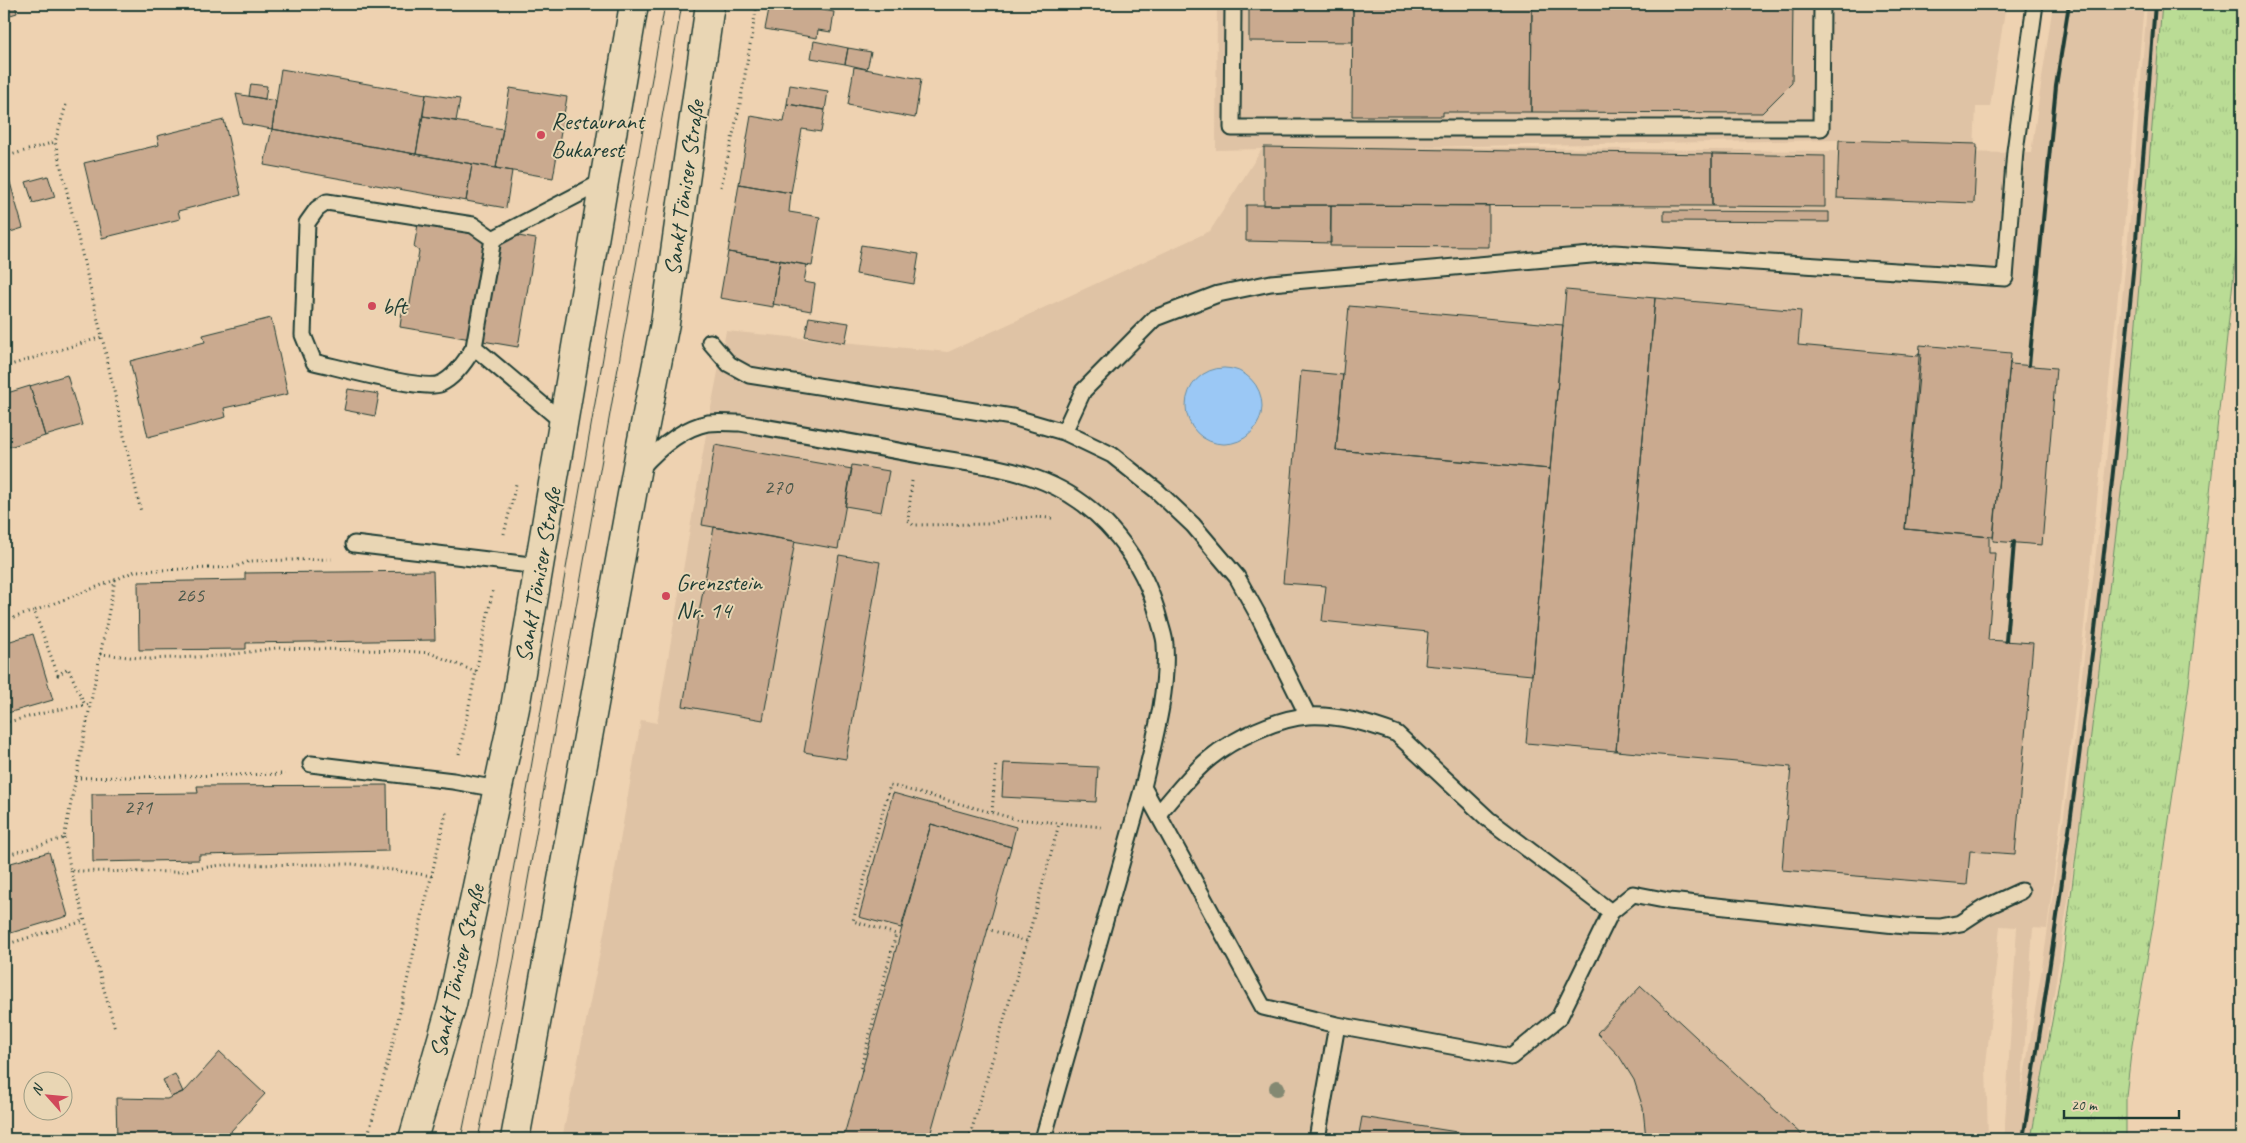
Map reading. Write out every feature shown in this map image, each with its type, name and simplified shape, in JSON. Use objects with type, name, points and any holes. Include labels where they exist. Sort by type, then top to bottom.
[{"type":"main road","name":"Sankt Töniser Straße","points":[[413,1139],[452,1004],[515,708],[606,180],[634,4]]},
{"type":"main road","name":"Sankt Töniser Straße","points":[[515,1139],[635,474],[665,323],[710,4]]},
{"type":"lane","points":[[1233,4],[1232,128],[1821,128],[1822,4]]},
{"type":"lane","points":[[1064,432],[1083,392],[1155,318],[1218,294],[1272,283],[1614,253],[2005,278],[2015,152],[2035,4]]},
{"type":"lane","points":[[493,238],[606,180]]},
{"type":"lane","points":[[327,202],[473,225],[493,238],[474,347],[463,365],[440,384],[414,384],[314,362],[303,335],[307,223],[317,209],[327,202]]},
{"type":"lane","points":[[710,342],[729,364],[749,375],[1012,417],[1064,432],[1112,455],[1156,490],[1199,532],[1237,577],[1308,716]]},
{"type":"lane","points":[[474,347],[564,423]]},
{"type":"lane","points":[[635,474],[659,450],[690,430],[708,423],[740,423],[1001,469],[1045,482],[1085,506],[1114,531],[1137,563],[1154,601],[1165,643],[1165,676],[1156,730],[1143,787],[1043,1139]]},
{"type":"lane","points":[[354,544],[539,566]]},
{"type":"lane","points":[[1158,814],[1190,777],[1210,758],[1232,742],[1283,722],[1308,716],[1345,720],[1397,734],[1488,819],[1612,912]]},
{"type":"lane","points":[[311,764],[453,781],[498,789]]},
{"type":"lane","points":[[1143,787],[1262,1007],[1337,1025],[1512,1057],[1559,1018],[1612,912],[1634,894],[1669,902],[1940,928],[1961,924],[1984,908],[2021,890]]},
{"type":"lane","points":[[1317,1139],[1337,1025]]},
{"type":"path","points":[[66,105],[55,142],[102,337],[141,512]]},
{"type":"path","points":[[4,157],[55,142]]},
{"type":"path","points":[[4,367],[102,337]]},
{"type":"path","points":[[912,478],[908,520],[913,525],[989,524],[1005,519],[1034,516],[1060,519]]},
{"type":"path","points":[[4,621],[135,571],[236,567],[250,561],[343,559],[354,544]]},
{"type":"path","points":[[115,580],[64,838],[84,921],[115,1029]]},
{"type":"path","points":[[34,611],[58,675],[68,668],[84,705]]},
{"type":"path","points":[[100,654],[149,659],[221,656],[276,648],[394,651],[430,653],[476,672]]},
{"type":"path","points":[[4,723],[56,710],[91,704]]},
{"type":"path","points":[[992,812],[996,763]]},
{"type":"path","points":[[75,778],[308,773],[311,764]]},
{"type":"path","points":[[862,1071],[860,1071],[896,934],[853,921],[890,785],[1016,819],[1110,828]]},
{"type":"path","points":[[969,1139],[1059,824]]},
{"type":"path","points":[[4,856],[64,838]]},
{"type":"path","points":[[71,871],[177,872],[221,865],[353,864],[432,876]]},
{"type":"path","points":[[4,945],[84,921]]},
{"type":"path","points":[[988,929],[1027,941]]},
{"type":"shaded area","points":[[1217,4],[2006,4],[1990,107],[1976,107],[1974,150],[1839,140],[1403,147],[2031,153],[2053,4],[2144,4],[2117,306],[2079,675],[2047,929],[2033,928],[2021,1096],[2045,949],[2073,752],[2103,492],[2132,198],[2147,4],[2162,4],[2148,197],[2121,492],[2086,781],[2032,1139],[2004,1139],[2017,927],[2000,926],[1986,1065],[1988,1139],[562,1139],[604,933],[641,720],[657,723],[708,423],[726,331],[948,352],[1210,231],[1262,149],[1216,150]]},
{"type":"green space","points":[[2162,4],[2242,4],[2242,199],[2189,685],[2156,908],[2132,1045],[2126,1096],[2126,1139],[2031,1139],[2063,960],[2124,469]]},
{"type":"water","points":[[1224,368],[1239,371],[1251,379],[1259,391],[1262,406],[1259,421],[1251,433],[1239,441],[1224,444],[1209,441],[1197,433],[1189,421],[1186,406],[1189,391],[1197,379],[1209,371]]},
{"type":"building","points":[[4,4],[15,4],[17,13],[4,17]]},
{"type":"building","points":[[770,4],[823,4],[822,10],[834,12],[831,32],[818,30],[817,38],[765,29]]},
{"type":"building","points":[[1249,4],[1353,4],[1353,42],[1249,41]]},
{"type":"building","points":[[1353,4],[1532,4],[1531,112],[1443,112],[1443,116],[1352,116]]},
{"type":"building","points":[[1532,4],[1793,4],[1792,83],[1762,113],[1531,112]]},
{"type":"building","points":[[814,41],[848,48],[845,64],[811,58]]},
{"type":"building","points":[[848,48],[871,52],[867,69],[845,64]]},
{"type":"building","points":[[854,67],[921,79],[915,118],[848,105]]},
{"type":"building","points":[[281,69],[426,94],[416,154],[272,129]]},
{"type":"building","points":[[251,84],[267,86],[265,99],[249,96]]},
{"type":"building","points":[[790,85],[828,91],[825,110],[787,104]]},
{"type":"building","points":[[510,88],[567,97],[553,178],[496,168]]},
{"type":"building","points":[[236,94],[276,101],[272,129],[243,124]]},
{"type":"building","points":[[426,94],[460,99],[456,121],[423,116]]},
{"type":"building","points":[[787,104],[825,110],[821,132],[802,129],[791,193],[739,184],[751,116],[784,122]]},
{"type":"building","points":[[423,116],[503,129],[496,168],[416,154]]},
{"type":"building","points":[[224,120],[241,195],[178,211],[180,219],[102,238],[84,163],[159,145],[157,136]]},
{"type":"building","points":[[272,129],[472,164],[466,201],[264,165]]},
{"type":"building","points":[[1839,140],[1977,144],[1974,203],[1837,198]]},
{"type":"building","points":[[1264,147],[1712,154],[1712,206],[1264,205]]},
{"type":"building","points":[[1712,154],[1825,156],[1825,207],[1712,206]]},
{"type":"building","points":[[472,164],[512,171],[506,208],[466,201]]},
{"type":"building","points":[[48,176],[55,197],[33,203],[26,182]]},
{"type":"building","points":[[9,179],[23,228],[4,234],[4,181]]},
{"type":"building","points":[[739,184],[791,193],[789,212],[820,217],[812,266],[728,252]]},
{"type":"building","points":[[1246,205],[1331,205],[1331,243],[1246,241]]},
{"type":"building","points":[[1331,205],[1489,206],[1489,247],[1330,246]]},
{"type":"building","points":[[1664,211],[1829,212],[1829,222],[1664,221]]},
{"type":"building","points":[[419,219],[536,239],[518,347],[400,327],[402,312],[409,309],[419,251],[414,247]]},
{"type":"building","points":[[861,245],[919,254],[914,284],[856,274]]},
{"type":"building","points":[[728,252],[780,260],[773,307],[720,298]]},
{"type":"building","points":[[780,260],[807,265],[804,282],[815,284],[811,311],[773,304]]},
{"type":"building","points":[[1566,290],[1655,298],[1616,751],[1526,743]]},
{"type":"building","points":[[1655,298],[1801,311],[1798,345],[1918,356],[1918,353],[1921,354],[1905,529],[1989,537],[1989,553],[1995,553],[1988,640],[2033,643],[2015,854],[1970,851],[1967,885],[1782,870],[1791,767],[1616,751]]},
{"type":"building","points":[[1349,306],[1563,325],[1550,469],[1336,450]]},
{"type":"building","points":[[809,317],[849,323],[845,343],[805,336]]},
{"type":"building","points":[[271,318],[288,394],[224,408],[226,417],[148,437],[130,361],[205,342],[203,335]]},
{"type":"building","points":[[1920,345],[2011,353],[1993,537],[1905,529]]},
{"type":"building","points":[[2010,361],[2011,364],[2056,368],[2042,545],[1993,541]]},
{"type":"building","points":[[1301,371],[1343,375],[1336,450],[1550,469],[1532,675],[1425,665],[1428,632],[1322,621],[1326,586],[1283,583]]},
{"type":"building","points":[[67,375],[82,425],[45,436],[30,386]]},
{"type":"building","points":[[30,386],[45,436],[9,447],[4,431],[4,394]]},
{"type":"building","points":[[348,389],[379,394],[375,416],[344,410]]},
{"type":"building","points":[[715,445],[852,469],[838,549],[702,525]]},
{"type":"building","points":[[852,465],[889,471],[881,512],[845,506]]},
{"type":"building","points":[[714,527],[795,541],[763,720],[683,706]]},
{"type":"building","points":[[839,555],[880,562],[846,759],[804,752]]},
{"type":"building","points":[[433,571],[435,640],[246,643],[246,649],[139,650],[138,582],[245,580],[245,573]]},
{"type":"building","points":[[33,634],[53,700],[4,714],[4,643]]},
{"type":"building","points":[[1004,763],[1098,767],[1096,802],[1002,797]]},
{"type":"building","points":[[387,785],[388,851],[199,855],[199,860],[93,862],[92,794],[198,793],[197,786]]},
{"type":"building","points":[[893,793],[1016,827],[1011,847],[931,824],[901,928],[859,917]]},
{"type":"building","points":[[931,824],[1011,847],[929,1139],[843,1139]]},
{"type":"building","points":[[49,852],[68,916],[4,935],[4,865]]},
{"type":"building","points":[[1641,986],[1806,1139],[1646,1139],[1643,1108],[1634,1080],[1619,1056],[1597,1033]]},
{"type":"building","points":[[220,1052],[265,1094],[231,1131],[234,1139],[117,1139],[116,1098],[167,1099],[186,1090]]},
{"type":"building","points":[[175,1074],[183,1092],[171,1097],[163,1080]]},
{"type":"building","points":[[1362,1117],[1501,1139],[1358,1139]]},
{"type":"tram line","points":[[461,1139],[497,962],[665,4]]},
{"type":"tram line","points":[[478,1139],[513,965],[682,4]]},
{"type":"railway","points":[[2029,365],[2056,86],[2069,4]]},
{"type":"railway","points":[[2023,1139],[2066,856],[2102,573],[2132,289],[2155,4]]},
{"type":"railway","points":[[2006,641],[2014,542]]},
{"type":"place","name":"Restaurant Bukarest","points":[[541,135]]},
{"type":"place","name":"bft","points":[[372,306]]},
{"type":"place","name":"Grenzstein Nr. 14","points":[[666,596]]}]
